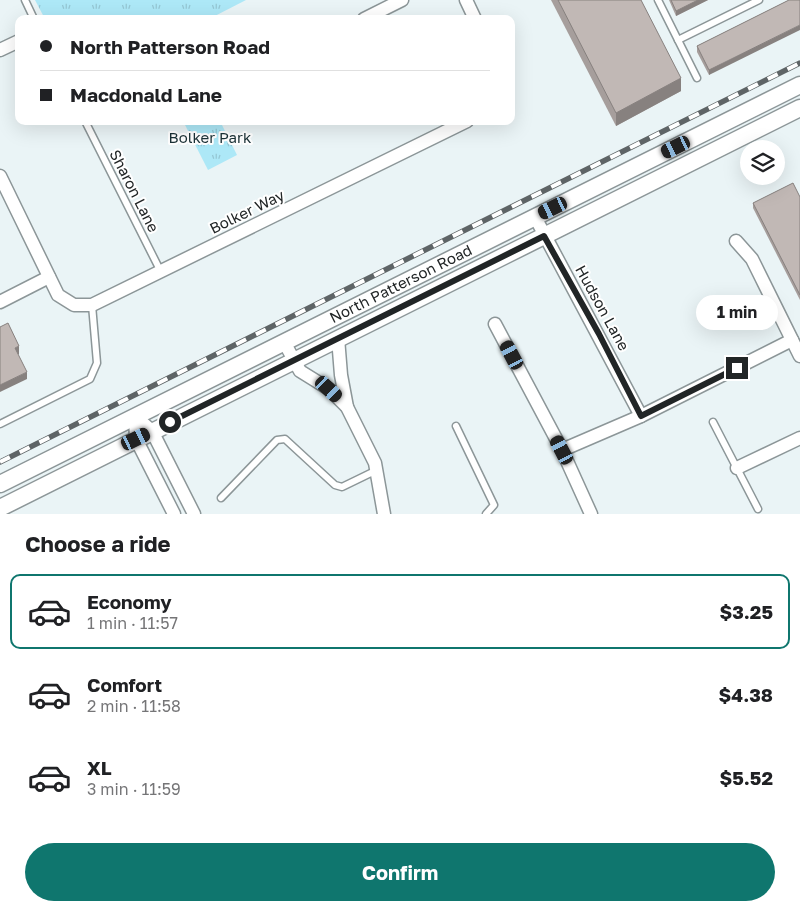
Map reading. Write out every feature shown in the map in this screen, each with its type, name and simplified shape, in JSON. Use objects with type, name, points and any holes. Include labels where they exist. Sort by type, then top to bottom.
[{"type":"street","points":[[372,15],[402,0]]},
{"type":"street","points":[[466,0],[473,15]]},
{"type":"street","points":[[0,50],[15,43]]},
{"type":"street","name":"North Patterson Road","points":[[0,484],[800,85]]},
{"type":"street","name":"North Patterson Road","points":[[0,508],[800,108]]},
{"type":"street","name":"Bolker Way","points":[[92,305],[459,125]]},
{"type":"street","points":[[1,179],[63,299],[74,305],[92,305]]},
{"type":"street","name":"Hudson Lane","points":[[535,217],[641,416]]},
{"type":"street","points":[[736,241],[752,259],[800,356]]},
{"type":"street","points":[[0,302],[50,277]]},
{"type":"street","points":[[495,324],[562,450],[591,514]]},
{"type":"street","points":[[338,338],[341,375],[347,408],[377,470],[384,514]]},
{"type":"street","points":[[562,450],[641,416],[792,340]]},
{"type":"street","points":[[284,342],[300,371],[329,389],[347,408]]},
{"type":"street","points":[[135,416],[152,431],[194,514]]},
{"type":"street","points":[[135,416],[136,439],[174,514]]},
{"type":"street","points":[[737,468],[800,438]]},
{"type":"lane","points":[[25,0],[32,15]]},
{"type":"lane","points":[[658,0],[697,78]]},
{"type":"lane","points":[[678,40],[759,0]]},
{"type":"lane","name":"Sharon Lane","points":[[87,125],[161,272]]},
{"type":"lane","points":[[0,424],[90,379],[97,362],[92,305]]},
{"type":"lane","points":[[713,422],[758,509]]},
{"type":"lane","points":[[456,426],[494,505],[486,514]]},
{"type":"lane","points":[[220,498],[276,440],[285,440],[335,485],[342,487],[377,470]]},
{"type":"green space","points":[[35,0],[246,0],[217,15],[43,15]]},
{"type":"green space","name":"Bolker Park","points":[[185,125],[222,125],[237,155],[208,170]]},
{"type":"building","points":[[558,0],[641,0],[681,78],[616,113]]},
{"type":"building","points":[[671,0],[698,0],[676,11]]},
{"type":"building","points":[[789,0],[800,0],[800,25],[709,70],[697,46]]},
{"type":"building","points":[[793,183],[800,197],[800,295],[753,203]]},
{"type":"building","points":[[8,323],[19,346],[15,348],[27,372],[0,385],[0,327]]},
{"type":"railway","points":[[0,462],[800,63]]},
{"type":"route","points":[[170,422],[544,236],[599,334],[641,416],[737,368]]}]
